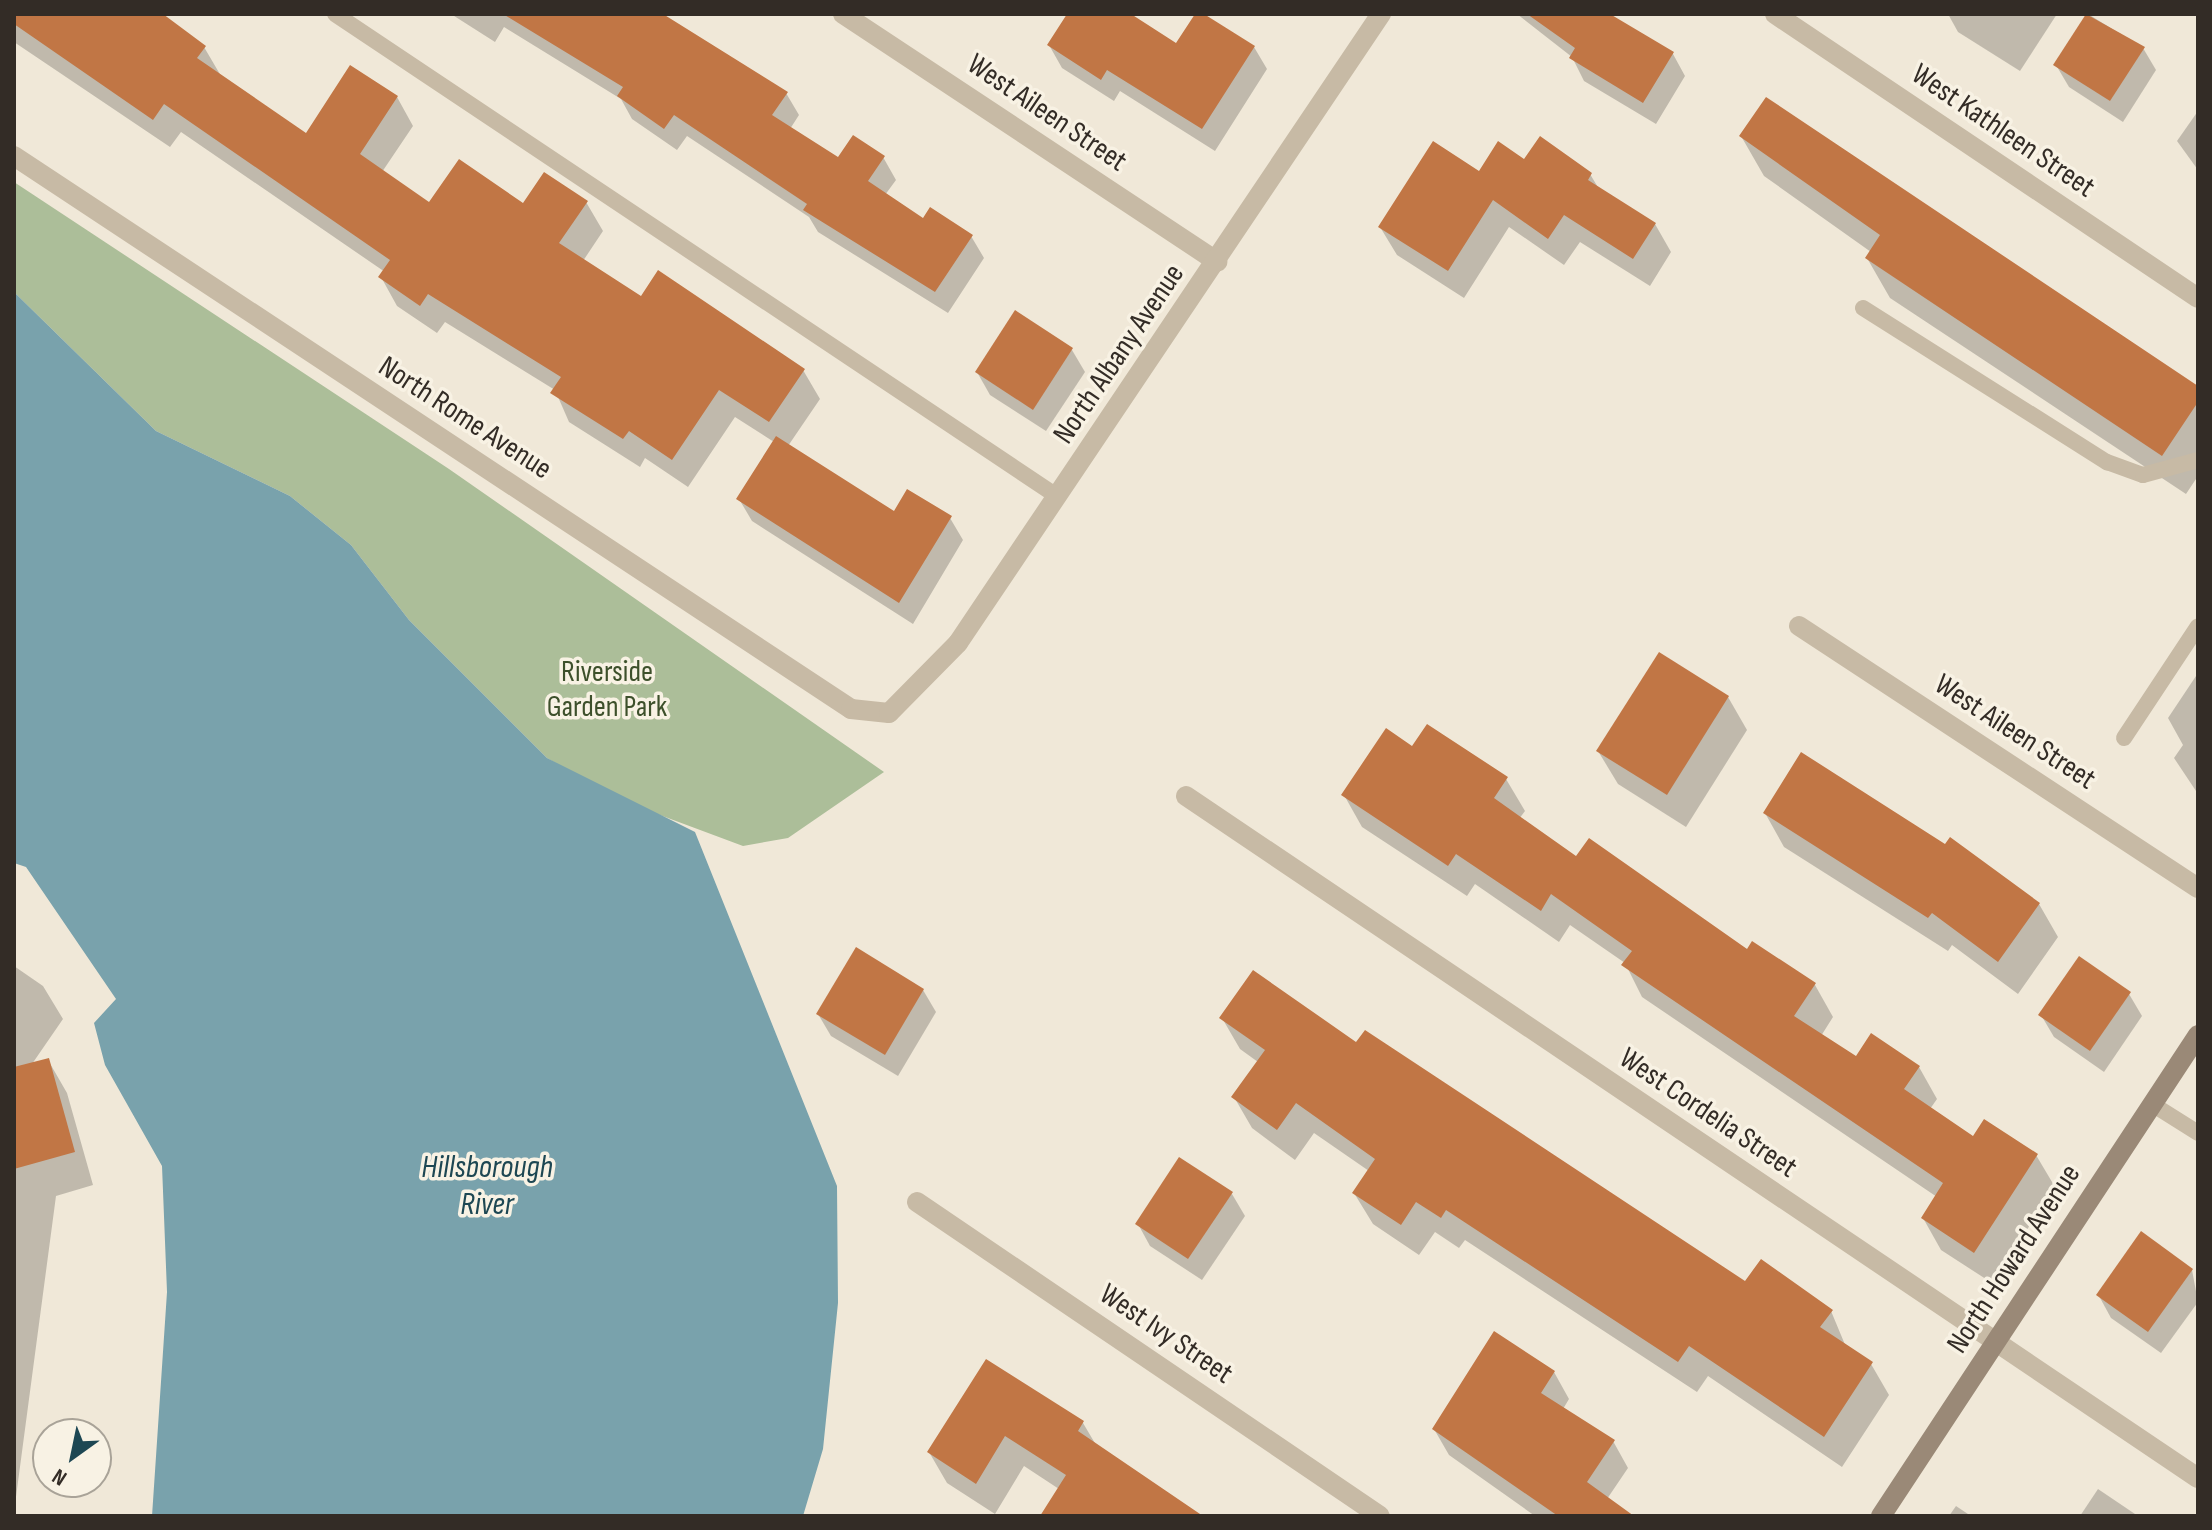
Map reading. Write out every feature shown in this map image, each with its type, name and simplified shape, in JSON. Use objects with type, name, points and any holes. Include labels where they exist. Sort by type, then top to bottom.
[{"type":"main road","name":"North Howard Avenue","points":[[1881,1516],[2198,1035]]},
{"type":"street","name":"West Aileen Street","points":[[843,14],[1217,262]]},
{"type":"street","name":"West Kathleen Street","points":[[1775,14],[2198,298]]},
{"type":"street","name":"North Albany Avenue","points":[[889,713],[958,643],[1217,262],[1373,17]]},
{"type":"street","name":"North Rome Avenue","points":[[14,156],[851,709],[889,713]]},
{"type":"street","name":"West Aileen Street","points":[[1799,626],[2198,888]]},
{"type":"street","name":"West Cordelia Street","points":[[1186,796],[2198,1478]]},
{"type":"street","name":"West Ivy Street","points":[[917,1202],[1380,1516]]},
{"type":"lane","points":[[335,14],[1058,497]]},
{"type":"lane","points":[[1863,308],[2107,462],[2143,475],[2198,460]]},
{"type":"lane","points":[[2124,738],[2198,626]]},
{"type":"lane","points":[[2152,1104],[2198,1133]]},
{"type":"green space","name":"Riverside Garden Park","points":[[14,182],[449,469],[884,772],[788,838],[743,846],[617,799],[547,758],[409,620],[351,545],[290,496],[156,431],[14,292]]},
{"type":"water","name":"Hillsborough River","points":[[14,292],[156,431],[290,496],[351,545],[409,620],[547,758],[695,832],[837,1186],[838,1303],[823,1449],[803,1516],[152,1516],[167,1292],[162,1166],[105,1065],[94,1023],[116,999],[26,867],[14,863]]},
{"type":"building","points":[[14,14],[163,14],[206,46],[197,58],[306,133],[350,65],[398,96],[360,154],[429,202],[459,159],[523,203],[544,172],[588,201],[559,243],[641,296],[658,270],[805,369],[769,422],[719,390],[672,460],[629,431],[623,439],[550,393],[561,377],[428,294],[420,306],[378,277],[390,260],[164,104],[153,120],[14,24]]},
{"type":"building","points":[[503,14],[663,14],[788,92],[772,115],[838,157],[853,135],[885,156],[868,181],[923,218],[930,207],[973,235],[935,292],[803,210],[807,204],[674,115],[664,129],[617,96],[623,87]]},
{"type":"building","points":[[1067,14],[1131,14],[1176,43],[1195,14],[1204,14],[1255,46],[1202,129],[1107,70],[1101,80],[1047,45]]},
{"type":"building","points":[[1527,14],[1610,14],[1674,52],[1643,103],[1569,58],[1575,48]]},
{"type":"building","points":[[2086,14],[2145,47],[2110,101],[2053,65]]},
{"type":"building","points":[[1766,97],[2198,386],[2198,402],[2162,456],[1865,258],[1880,235],[1739,136]]},
{"type":"building","points":[[1540,136],[1592,173],[1588,180],[1656,223],[1633,259],[1564,215],[1548,239],[1493,200],[1448,271],[1378,227],[1433,141],[1479,171],[1498,141],[1524,159]]},
{"type":"building","points":[[1015,310],[1073,348],[1033,410],[975,372]]},
{"type":"building","points":[[776,436],[894,511],[907,489],[952,516],[899,603],[736,499]]},
{"type":"building","points":[[1659,652],[1729,696],[1667,795],[1596,751]]},
{"type":"building","points":[[1427,724],[1508,777],[1494,798],[1576,856],[1589,838],[1747,949],[1752,941],[1816,983],[1794,1016],[1856,1056],[1871,1033],[1920,1066],[1904,1089],[1973,1136],[1984,1119],[2038,1154],[1974,1253],[1921,1218],[1943,1183],[1621,965],[1632,951],[1551,894],[1541,911],[1456,854],[1448,866],[1341,795],[1386,728],[1412,746]]},
{"type":"building","points":[[1801,752],[1945,844],[1950,837],[2040,903],[1998,962],[1932,913],[1928,918],[1763,813]]},
{"type":"building","points":[[856,947],[924,989],[885,1055],[816,1014]]},
{"type":"building","points":[[2079,956],[2131,992],[2090,1051],[2038,1015]]},
{"type":"building","points":[[1253,970],[1356,1042],[1365,1030],[1745,1281],[1761,1259],[1833,1310],[1820,1327],[1873,1362],[1824,1437],[1689,1346],[1678,1362],[1446,1210],[1441,1218],[1416,1202],[1401,1225],[1352,1193],[1375,1159],[1296,1103],[1277,1130],[1231,1097],[1265,1050],[1219,1018]]},
{"type":"building","points":[[49,1058],[75,1152],[14,1169],[14,1067]]},
{"type":"building","points":[[1179,1157],[1233,1192],[1188,1259],[1135,1224]]},
{"type":"building","points":[[2141,1231],[2193,1269],[2148,1332],[2096,1295]]},
{"type":"building","points":[[1494,1331],[1555,1371],[1541,1393],[1615,1440],[1587,1482],[1634,1516],[1558,1516],[1432,1429]]},
{"type":"building","points":[[986,1359],[1084,1421],[1078,1431],[1203,1516],[1040,1516],[1066,1475],[1005,1436],[976,1484],[927,1452]]}]
